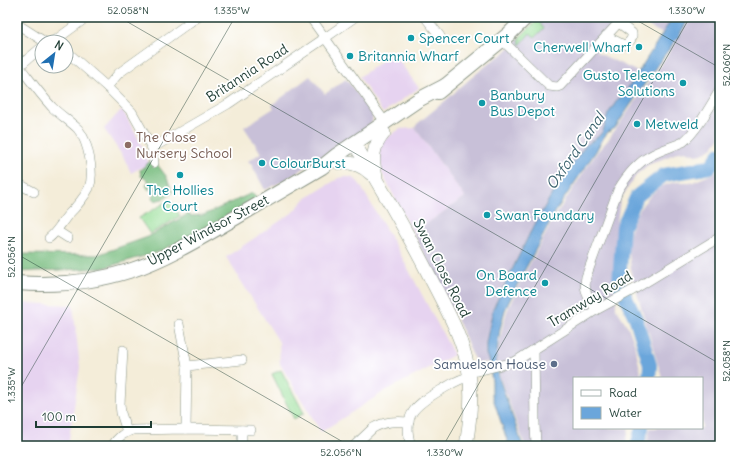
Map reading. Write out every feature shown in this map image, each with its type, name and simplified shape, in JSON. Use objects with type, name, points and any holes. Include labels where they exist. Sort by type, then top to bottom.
[{"type":"main road","name":"Upper Windsor Street","points":[[322,166],[339,163],[356,147],[384,128],[423,107],[445,86],[500,42],[526,17]]},
{"type":"main road","name":"Upper Windsor Street","points":[[17,283],[47,284],[89,280],[110,276],[147,264],[215,230],[322,166],[337,155],[356,147]]},
{"type":"street","points":[[65,34],[88,17]]},
{"type":"street","points":[[107,87],[119,73],[188,20],[198,17]]},
{"type":"street","points":[[310,17],[384,128]]},
{"type":"street","name":"Britannia Road","points":[[152,148],[228,104],[355,17]]},
{"type":"street","points":[[425,17],[440,36]]},
{"type":"street","points":[[500,42],[553,88],[560,86],[570,76],[606,36],[621,20],[632,33],[630,41],[624,45],[606,36]]},
{"type":"street","points":[[17,24],[34,35]]},
{"type":"street","points":[[34,54],[18,67],[53,108],[81,134],[85,142],[91,170],[89,186],[79,203],[57,231],[49,238]]},
{"type":"street","points":[[74,58],[107,87],[132,112],[152,148],[154,162]]},
{"type":"street","points":[[596,310],[586,294],[586,277],[618,190],[624,180],[645,159],[651,155],[683,142],[691,135],[720,90]]},
{"type":"street","name":"Swan Close Road","points":[[377,182],[374,166],[374,152],[376,143],[384,128]]},
{"type":"street","name":"Swan Close Road","points":[[356,147],[403,226],[446,308],[462,345],[469,375],[470,409],[466,446]]},
{"type":"street","name":"Swan Close Road","points":[[339,163],[349,163],[361,166],[372,174],[377,182]]},
{"type":"street","points":[[23,183],[34,192]]},
{"type":"street","points":[[57,231],[68,238]]},
{"type":"street","name":"Tramway Road","points":[[409,422],[416,407],[460,379],[484,370],[516,361],[596,310],[633,290],[720,237]]},
{"type":"street","points":[[179,324],[187,366],[186,429]]},
{"type":"street","points":[[123,350],[120,409],[127,432]]},
{"type":"street","points":[[534,350],[536,446]]},
{"type":"street","points":[[187,366],[242,360]]},
{"type":"street","points":[[354,446],[377,426],[383,423],[398,421],[409,422],[408,435],[410,446]]},
{"type":"street","points":[[112,446],[118,438],[133,430],[246,430],[242,441]]},
{"type":"shaded area","points":[[540,17],[629,17],[596,52],[638,72],[623,96],[618,99],[603,131],[599,136],[585,146],[552,194],[530,233],[493,309],[486,343],[486,354],[489,362],[479,363],[474,359],[460,325],[413,233],[465,197],[415,128],[417,124],[472,77],[502,55]]},
{"type":"shaded area","points":[[635,17],[673,17],[663,34],[637,20]]},
{"type":"shaded area","points":[[692,17],[720,17],[720,137],[713,147],[702,154],[696,155],[685,151],[679,152],[648,165],[637,174],[620,200],[617,222],[616,308],[628,327],[635,345],[641,377],[573,377],[573,429],[629,429],[625,446],[525,446],[500,378],[497,359],[497,352],[507,311],[521,280],[554,218],[597,152],[608,140]]},
{"type":"shaded area","points":[[393,53],[419,88],[383,113],[359,77]]},
{"type":"shaded area","points":[[310,76],[325,94],[346,79],[373,115],[372,122],[366,129],[287,179],[265,190],[248,161],[261,153],[244,127],[274,108],[272,105]]},
{"type":"shaded area","name":"The Close Nursery School","points":[[122,109],[145,151],[149,165],[131,173],[124,158],[104,129]]},
{"type":"shaded area","points":[[415,128],[465,197],[413,233],[382,173],[379,150],[382,141],[400,129]]},
{"type":"shaded area","points":[[720,168],[720,446],[646,446],[650,429],[703,429],[703,377],[662,377],[632,276],[628,247],[631,228],[643,204],[662,186],[674,182],[693,182],[717,172]]},
{"type":"shaded area","points":[[344,177],[355,179],[359,183],[403,259],[454,355],[385,391],[321,432],[280,364],[279,342],[226,257],[292,213],[305,199],[339,178]]},
{"type":"shaded area","points":[[17,303],[73,305],[80,367],[68,446],[17,446]]},
{"type":"green space","points":[[540,17],[546,17],[540,24],[544,28],[535,37],[530,33],[520,45],[520,37]]},
{"type":"green space","points":[[153,159],[166,176],[173,192],[166,198],[154,201],[152,198],[155,191],[148,189],[146,185],[149,181],[141,176],[140,170]]},
{"type":"green space","points":[[252,193],[257,199],[193,235],[158,252],[103,268],[17,272],[17,254],[97,255],[148,237],[188,214],[191,216],[204,215]]},
{"type":"green space","points":[[170,200],[180,216],[150,234],[139,218]]},
{"type":"green space","points":[[281,370],[304,413],[294,419],[272,374]]},
{"type":"water","points":[[673,17],[690,17],[678,37],[615,128],[607,133],[602,140],[557,209],[505,310],[500,329],[496,359],[499,378],[523,446],[509,446],[492,395],[492,381],[486,354],[486,343],[493,309],[530,233],[552,194],[585,146],[599,136],[603,131],[608,114],[618,99],[623,96]]},
{"type":"waterway","points":[[649,377],[650,365],[636,319],[619,283],[623,227],[637,196],[664,175],[710,167],[720,154]]},
{"type":"waterway","points":[[637,446],[642,429]]},
{"type":"place","name":"Spencer Court","points":[[411,38]]},
{"type":"place","name":"Cherwell Wharf","points":[[639,47]]},
{"type":"place","name":"Britannia Wharf","points":[[350,56]]},
{"type":"place","name":"Gusto Telecom Solutions","points":[[683,83]]},
{"type":"place","name":"Banbury Bus Depot","points":[[482,103]]},
{"type":"place","name":"Metweld","points":[[637,124]]},
{"type":"place","name":"The Close Nursery School","points":[[128,145]]},
{"type":"place","name":"ColourBurst","points":[[262,163]]},
{"type":"place","name":"The Hollies Court","points":[[180,175]]},
{"type":"place","name":"Swan Foundary","points":[[487,215]]},
{"type":"place","name":"On Board Defence","points":[[545,283]]},
{"type":"place","name":"Samuelson House","points":[[554,364]]},
{"type":"water label","name":"Oxford Canal","points":[[575,151]]}]
